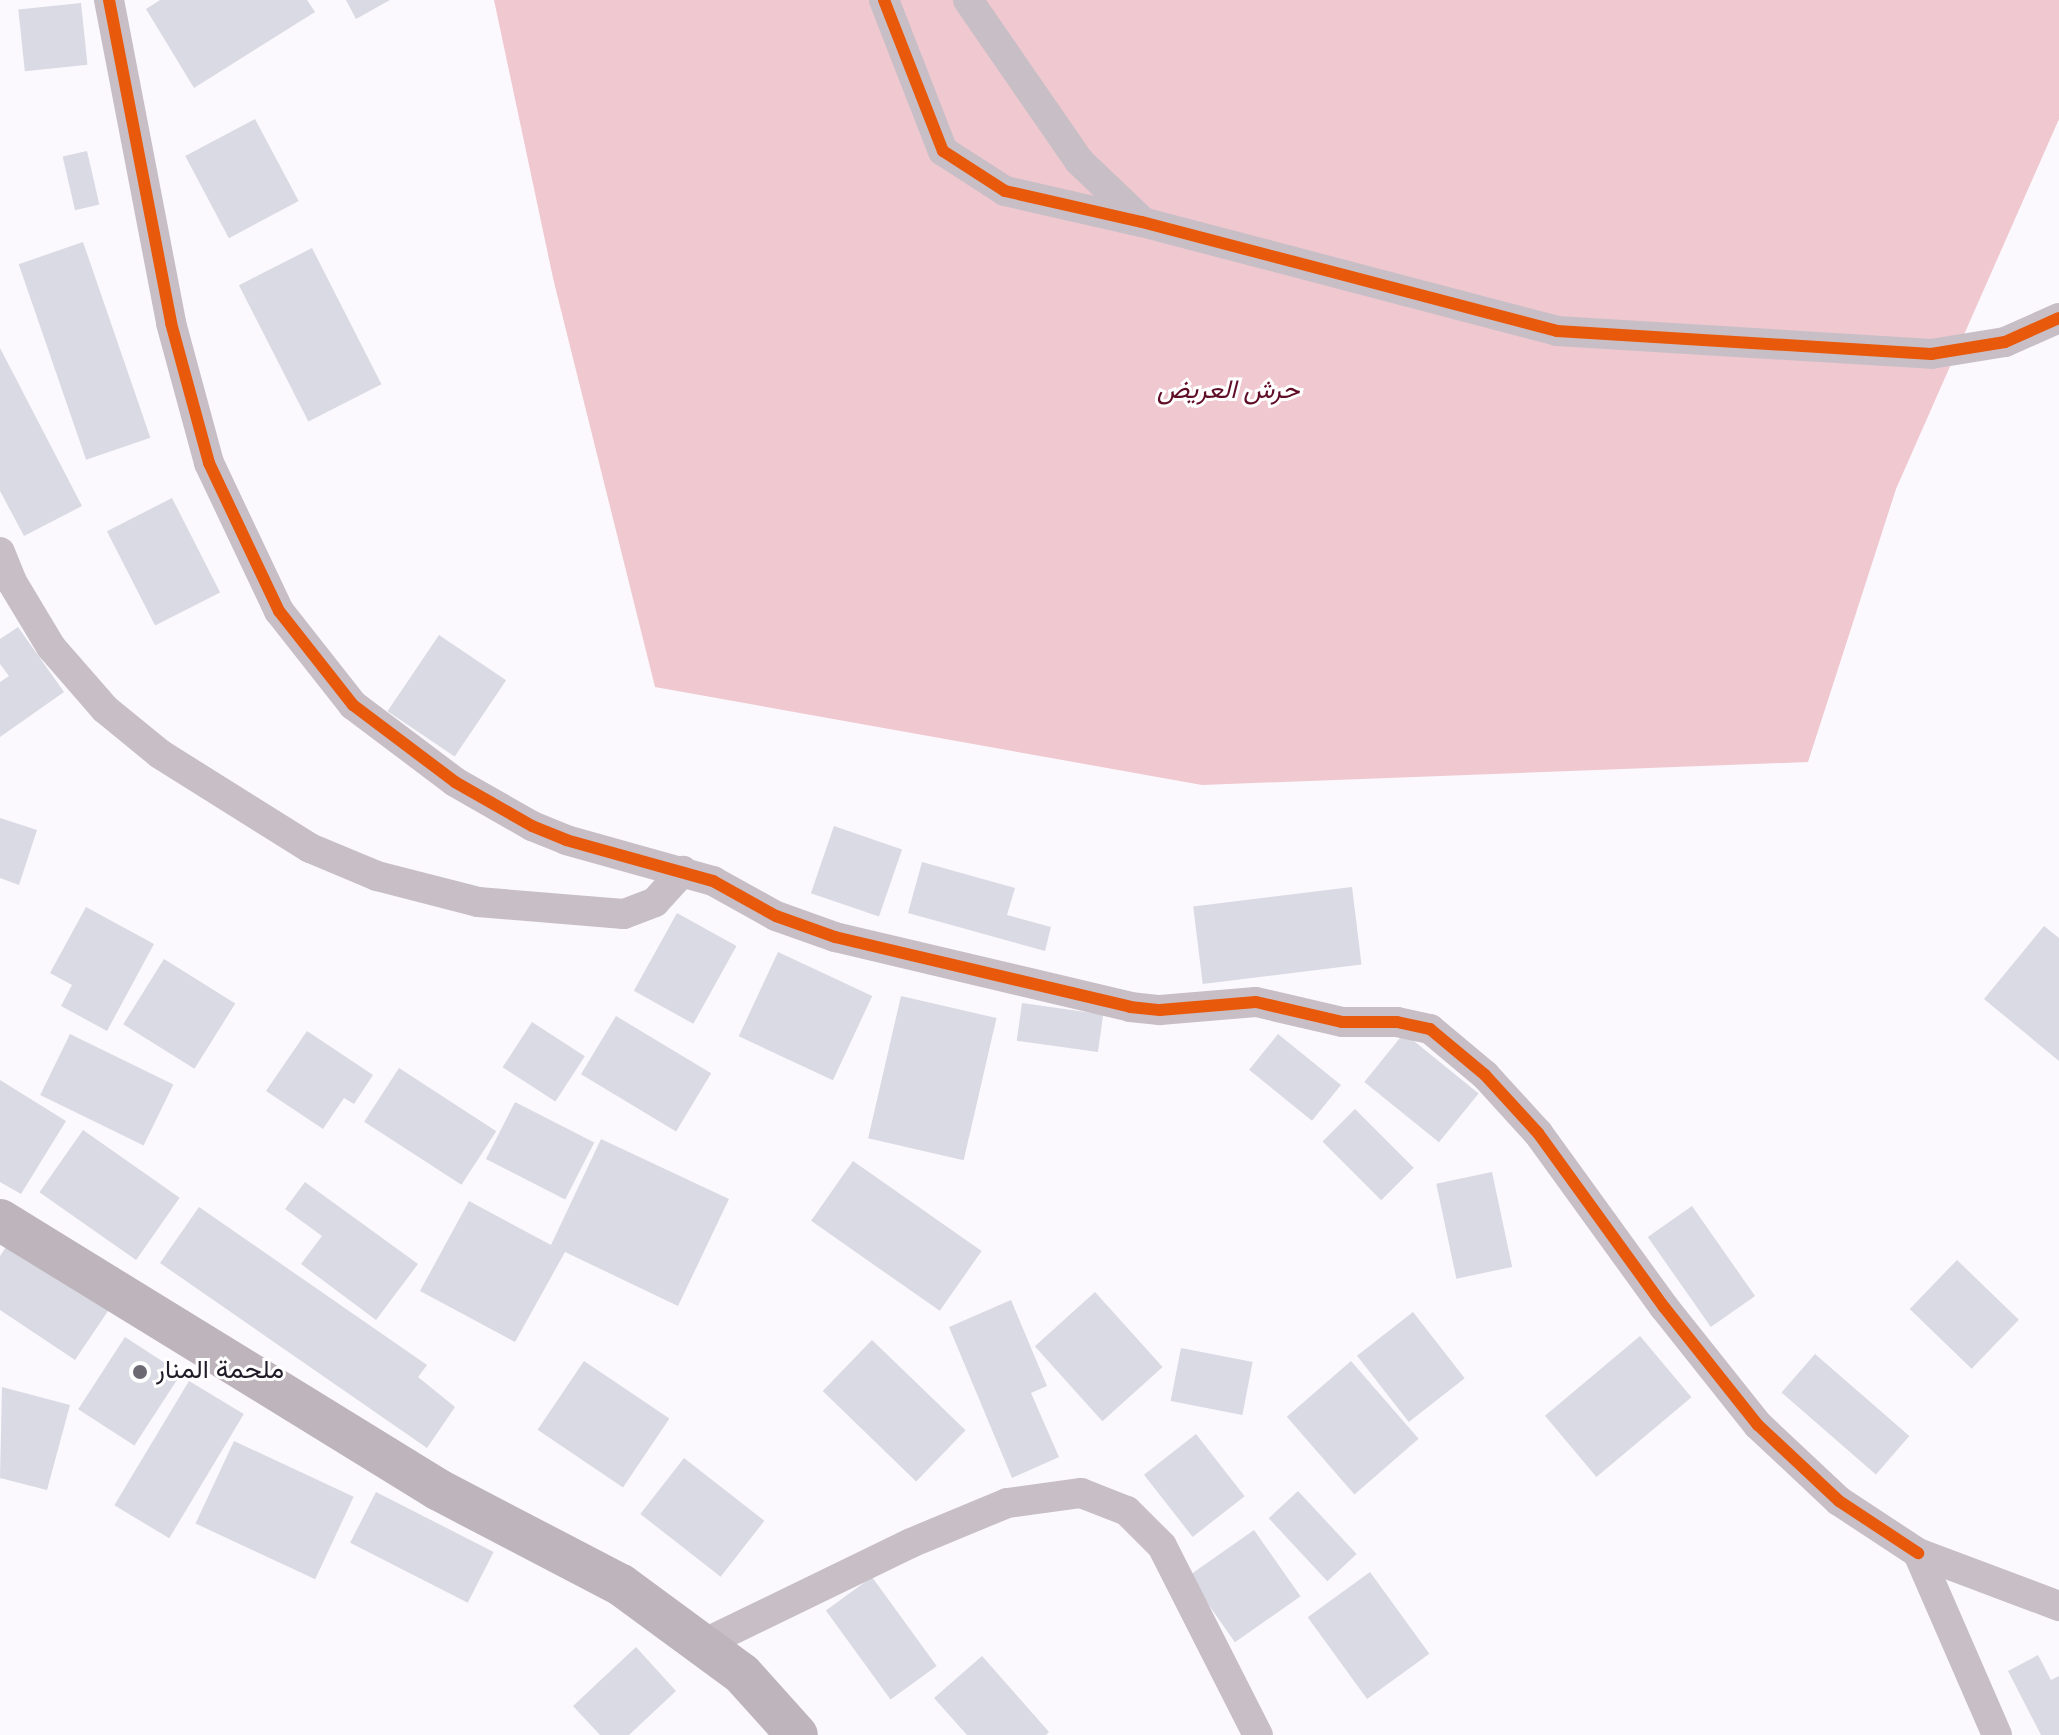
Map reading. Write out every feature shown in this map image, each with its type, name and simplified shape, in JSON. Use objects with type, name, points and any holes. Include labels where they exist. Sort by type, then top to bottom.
[{"type":"street","points":[[109,0],[168,308],[194,413],[231,519],[279,611],[353,705],[455,782],[566,840],[713,881],[776,916],[835,937],[1130,1007],[1160,1010],[1256,1002],[1342,1022],[1397,1022],[1430,1029],[1485,1075],[1538,1133],[1664,1307],[1758,1425],[1839,1501],[1918,1553],[2059,1606]]},
{"type":"street","points":[[884,0],[932,132],[959,166],[1005,191],[1142,222],[1486,314],[1586,334],[1931,354],[2005,342],[2059,318]]},
{"type":"street","points":[[968,0],[1079,161],[1142,222]]},
{"type":"street","points":[[0,552],[12,582],[51,647],[105,709],[160,754],[310,848],[377,876],[478,902],[624,914],[655,902],[683,871]]},
{"type":"street","points":[[0,1220],[439,1490],[621,1585],[705,1643],[742,1674],[797,1735]]},
{"type":"street","points":[[705,1643],[997,1507],[1037,1496],[1081,1493],[1127,1511],[1162,1546],[1258,1735]]},
{"type":"street","points":[[1918,1553],[1997,1735]]},
{"type":"green space","name":"حرش العريض","points":[[494,0],[2059,0],[2059,119],[1896,489],[1808,762],[1202,785],[655,687],[553,278]]},
{"type":"building","points":[[160,0],[307,0],[315,12],[194,88],[146,9]]},
{"type":"building","points":[[346,0],[390,0],[356,19]]},
{"type":"building","points":[[81,3],[87,65],[25,71],[18,10]]},
{"type":"building","points":[[255,119],[299,201],[229,238],[185,156]]},
{"type":"building","points":[[87,151],[99,205],[75,210],[63,157]]},
{"type":"building","points":[[83,242],[150,438],[86,460],[19,264]]},
{"type":"building","points":[[312,248],[381,384],[308,422],[239,285]]},
{"type":"building","points":[[0,348],[82,506],[24,536],[0,491]]},
{"type":"building","points":[[172,498],[220,592],[155,626],[107,531]]},
{"type":"building","points":[[18,627],[64,692],[0,737],[0,682],[9,676],[0,664],[0,639]]},
{"type":"building","points":[[439,635],[506,680],[455,757],[388,711]]},
{"type":"building","points":[[0,818],[37,830],[19,885],[0,878]]},
{"type":"building","points":[[834,826],[902,849],[879,917],[811,893]]},
{"type":"building","points":[[922,862],[1015,888],[1007,915],[1051,927],[1045,951],[908,913]]},
{"type":"building","points":[[1352,887],[1362,964],[1203,984],[1193,906]]},
{"type":"building","points":[[86,907],[154,944],[107,1031],[61,1006],[72,985],[50,973]]},
{"type":"building","points":[[677,913],[736,946],[693,1024],[634,991]]},
{"type":"building","points":[[2044,926],[2059,938],[2059,1061],[1984,999]]},
{"type":"building","points":[[778,952],[872,996],[833,1080],[739,1036]]},
{"type":"building","points":[[164,959],[235,1004],[194,1069],[123,1024]]},
{"type":"building","points":[[901,996],[996,1018],[964,1160],[868,1138]]},
{"type":"building","points":[[1022,1003],[1103,1014],[1098,1052],[1017,1041]]},
{"type":"building","points":[[616,1016],[711,1073],[676,1131],[581,1074]]},
{"type":"building","points":[[532,1022],[585,1056],[555,1102],[503,1067]]},
{"type":"building","points":[[307,1031],[373,1075],[354,1104],[344,1098],[323,1129],[266,1091]]},
{"type":"building","points":[[1404,1033],[1479,1093],[1439,1142],[1364,1082]]},
{"type":"building","points":[[70,1034],[173,1084],[144,1146],[40,1095]]},
{"type":"building","points":[[1278,1034],[1341,1085],[1312,1121],[1249,1070]]},
{"type":"building","points":[[399,1068],[496,1131],[461,1185],[364,1122]]},
{"type":"building","points":[[0,1080],[66,1121],[21,1194],[0,1182]]},
{"type":"building","points":[[515,1102],[594,1142],[565,1199],[486,1159]]},
{"type":"building","points":[[1355,1109],[1414,1168],[1381,1200],[1322,1142]]},
{"type":"building","points":[[83,1130],[180,1198],[136,1260],[39,1192]]},
{"type":"building","points":[[601,1139],[729,1199],[678,1306],[565,1252],[515,1342],[420,1291],[469,1201],[551,1245]]},
{"type":"building","points":[[853,1161],[982,1251],[940,1311],[811,1221]]},
{"type":"building","points":[[1492,1172],[1512,1267],[1456,1279],[1436,1184]]},
{"type":"building","points":[[305,1182],[418,1264],[376,1320],[301,1264],[322,1236],[285,1209]]},
{"type":"building","points":[[1692,1206],[1755,1296],[1711,1327],[1648,1237]]},
{"type":"building","points":[[199,1207],[427,1365],[418,1377],[455,1407],[427,1448],[160,1263]]},
{"type":"building","points":[[12,1238],[112,1305],[75,1360],[0,1310],[0,1256]]},
{"type":"building","points":[[1957,1260],[2019,1320],[1972,1369],[1910,1309]]},
{"type":"building","points":[[1095,1292],[1163,1367],[1102,1421],[1035,1346]]},
{"type":"building","points":[[1011,1300],[1047,1386],[1031,1393],[1059,1457],[1012,1478],[949,1327]]},
{"type":"building","points":[[1413,1312],[1465,1378],[1409,1422],[1357,1356]]},
{"type":"building","points":[[1640,1336],[1691,1397],[1596,1477],[1545,1416]]},
{"type":"building","points":[[125,1337],[181,1373],[134,1446],[78,1409]]},
{"type":"building","points":[[872,1340],[966,1430],[916,1481],[823,1391]]},
{"type":"building","points":[[1181,1348],[1253,1362],[1242,1415],[1171,1401]]},
{"type":"building","points":[[1815,1354],[1909,1436],[1876,1474],[1782,1392]]},
{"type":"building","points":[[584,1361],[669,1419],[623,1487],[538,1430]]},
{"type":"building","points":[[1351,1361],[1419,1439],[1354,1495],[1287,1417]]},
{"type":"building","points":[[189,1381],[244,1414],[169,1538],[114,1505]]},
{"type":"building","points":[[2,1387],[70,1405],[47,1490],[0,1478]]},
{"type":"building","points":[[1196,1434],[1245,1496],[1193,1537],[1144,1475]]},
{"type":"building","points":[[234,1441],[354,1497],[315,1579],[196,1523]]},
{"type":"building","points":[[684,1458],[764,1521],[721,1577],[640,1514]]},
{"type":"building","points":[[1298,1491],[1357,1554],[1327,1581],[1269,1518]]},
{"type":"building","points":[[376,1492],[494,1552],[468,1603],[350,1543]]},
{"type":"building","points":[[1254,1530],[1300,1596],[1235,1642],[1188,1576]]},
{"type":"building","points":[[1370,1572],[1429,1654],[1367,1699],[1308,1617]]},
{"type":"building","points":[[872,1577],[937,1666],[891,1699],[826,1611]]},
{"type":"building","points":[[636,1647],[676,1691],[629,1735],[600,1735],[573,1706]]},
{"type":"building","points":[[2038,1655],[2051,1680],[2059,1676],[2059,1735],[2041,1735],[2008,1671]]},
{"type":"building","points":[[982,1656],[1049,1732],[1046,1735],[967,1735],[934,1698]]},
{"type":"cycle path","points":[[109,0],[171,323],[209,463],[279,611],[353,705],[455,782],[532,826],[566,840],[713,881],[776,916],[835,937],[1130,1007],[1160,1010],[1256,1002],[1342,1022],[1397,1022],[1430,1029],[1485,1075],[1538,1133],[1664,1307],[1758,1425],[1839,1501],[1918,1553]]},
{"type":"cycle path","points":[[884,0],[943,151],[1005,191],[1142,222],[1557,331],[1931,354],[2005,342],[2059,318]]},
{"type":"place","name":"ملحمة المنار","points":[[140,1372]]}]
